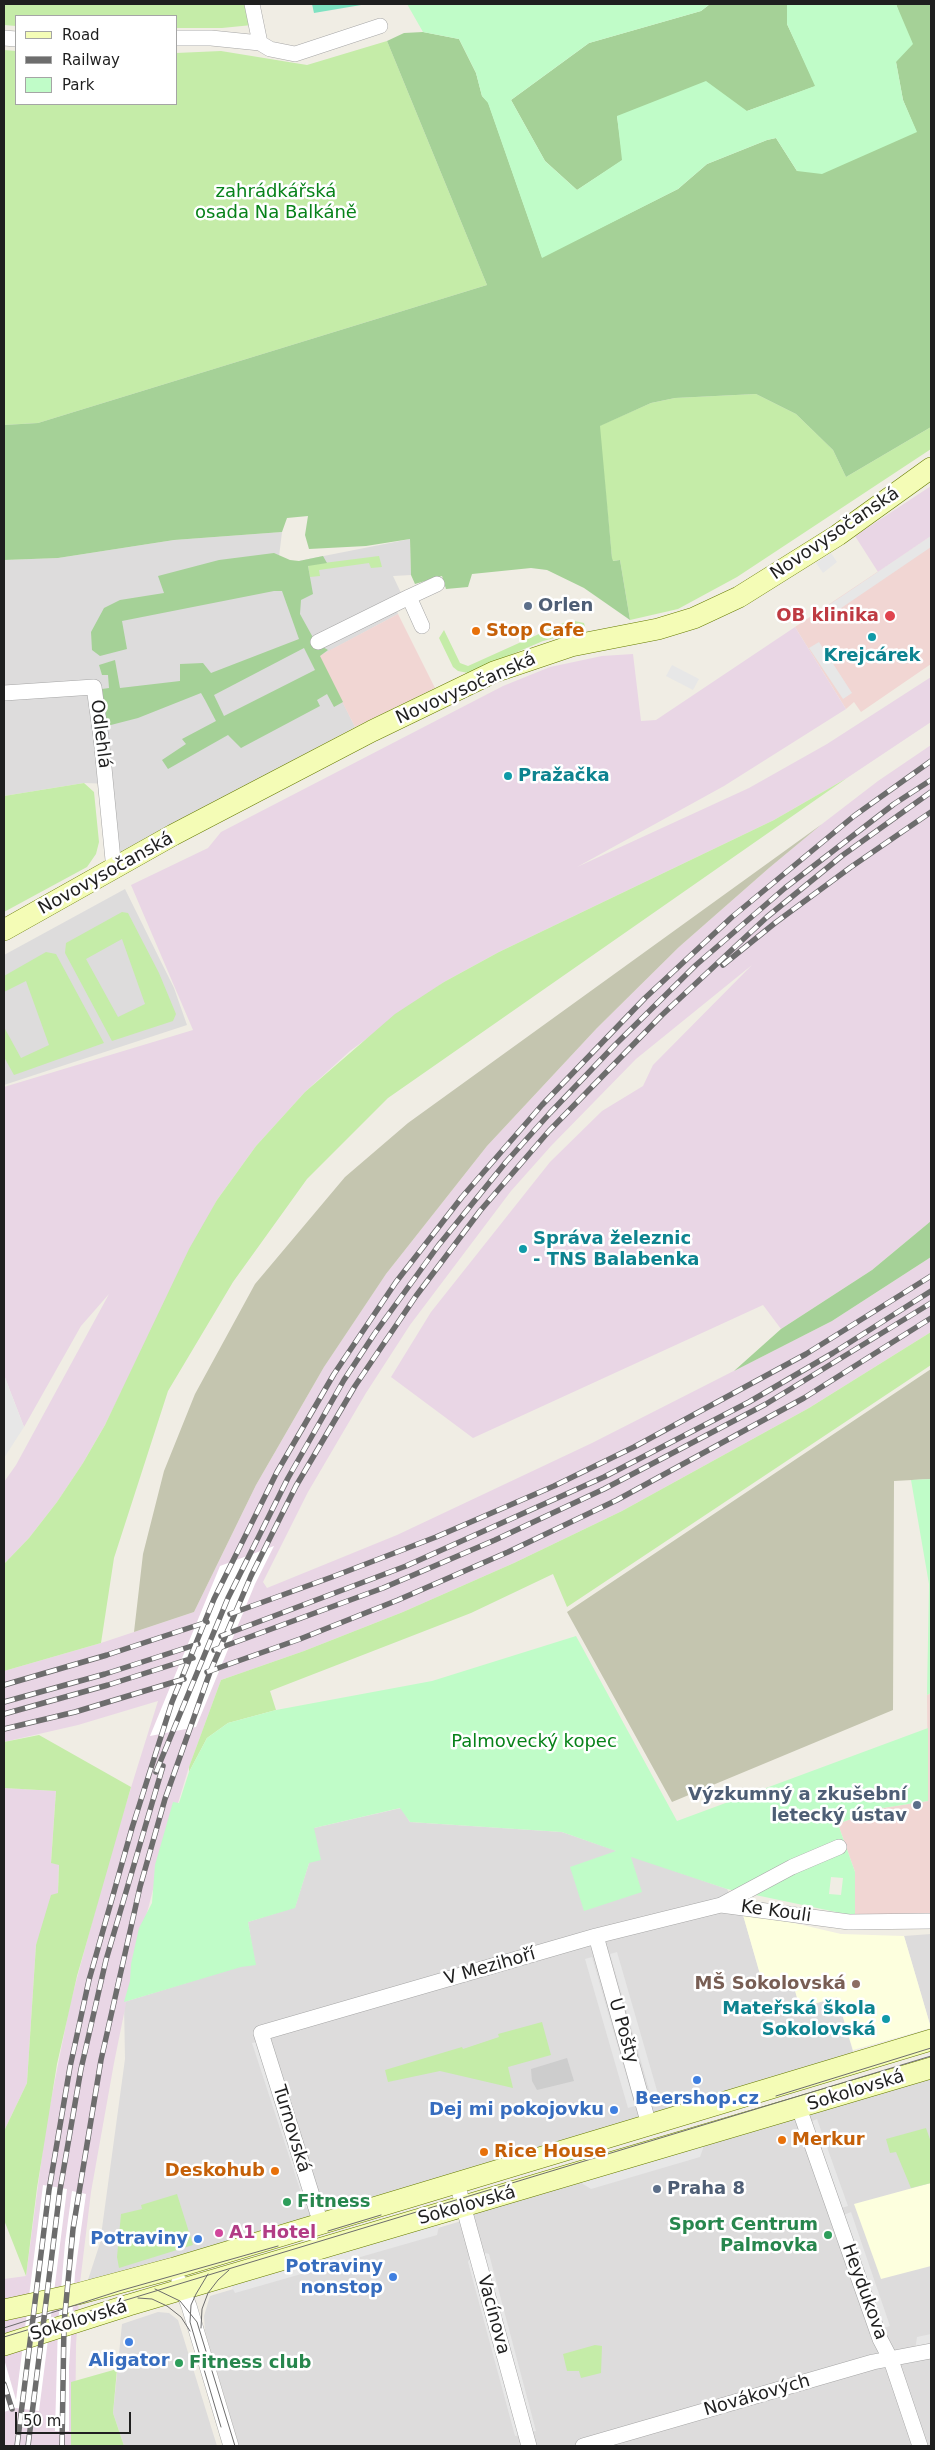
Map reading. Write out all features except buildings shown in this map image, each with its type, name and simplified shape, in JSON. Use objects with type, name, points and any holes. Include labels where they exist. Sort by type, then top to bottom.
[{"type":"main road","name":"Novovysočanská","points":[[4,930],[114,870],[173,835],[364,735],[494,672],[571,646],[658,629],[694,618],[739,597],[838,535],[931,468]]},
{"type":"main road","name":"Sokolovská","points":[[4,2310],[77,2294],[174,2268],[931,2040]]},
{"type":"main road","name":"Sokolovská","points":[[4,2345],[186,2298],[464,2207],[931,2068]]},
{"type":"street","points":[[252,4],[260,43]]},
{"type":"street","points":[[178,38],[211,38],[260,43],[270,49],[295,54],[380,26]]},
{"type":"street","points":[[318,642],[437,584]]},
{"type":"street","points":[[409,597],[422,626]]},
{"type":"street","name":"Odlehlá","points":[[4,693],[94,687],[101,737],[114,870]]},
{"type":"street","name":"Ke Kouli","points":[[721,1905],[792,1867],[839,1847]]},
{"type":"street","name":"Ke Kouli","points":[[721,1905],[850,1922],[931,1920]]},
{"type":"street","name":"V Mezihoří","points":[[261,2033],[596,1936],[721,1905]]},
{"type":"street","name":"U Pošty","points":[[596,1936],[649,2125]]},
{"type":"street","name":"Turnovská","points":[[261,2033],[321,2224]]},
{"type":"street","name":"Heydukova","points":[[799,2108],[880,2339],[891,2360],[920,2446]]},
{"type":"street","name":"Vacínova","points":[[457,2183],[529,2446]]},
{"type":"street","points":[[174,2268],[186,2298],[231,2446]]},
{"type":"street","name":"Novákových","points":[[583,2446],[864,2365],[931,2351]]},
{"type":"shaded area","points":[[931,486],[931,536],[878,572],[855,536]]},
{"type":"shaded area","points":[[282,532],[278,565],[410,539],[411,575],[393,576],[402,595],[393,603],[398,614],[320,656],[355,727],[119,854],[112,784],[84,783],[4,796],[4,560],[58,558],[174,540]]},
{"type":"shaded area","points":[[931,536],[931,664],[861,712],[854,702],[846,709],[795,627]]},
{"type":"shaded area","points":[[931,536],[931,547],[825,619],[820,611]]},
{"type":"shaded area","points":[[831,553],[837,562],[823,573],[816,563]]},
{"type":"shaded area","points":[[398,614],[435,688],[355,727],[319,656]]},
{"type":"shaded area","points":[[795,627],[846,709],[724,786],[577,867],[749,788],[827,744],[931,677],[931,722],[847,778],[774,820],[499,952],[444,982],[350,1051],[305,1092],[256,1146],[217,1200],[105,1425],[83,1463],[57,1502],[29,1538],[4,1564],[4,1482],[16,1465],[109,1294],[81,1326],[24,1427],[4,1375],[4,1087],[193,1030],[131,885],[208,848],[221,832],[503,686],[550,667],[602,656],[633,654],[641,721],[656,720]]},
{"type":"shaded area","points":[[819,642],[852,693],[843,699],[809,648]]},
{"type":"shaded area","points":[[672,665],[699,679],[693,690],[666,676]]},
{"type":"shaded area","points":[[931,745],[931,1221],[872,1270],[781,1329],[763,1305],[473,1438],[391,1377],[431,1312],[550,1162],[602,1111],[643,1086],[653,1065],[752,965],[636,1059],[551,1146],[511,1191],[410,1325],[366,1393],[308,1492],[263,1582],[267,1588],[397,1535],[592,1443],[832,1321],[931,1257],[931,1332],[809,1408],[622,1511],[514,1563],[403,1612],[304,1651],[221,1680],[188,1770],[159,1866],[134,1964],[114,2063],[91,2192],[80,2283],[76,2345],[75,2446],[4,2446],[4,2279],[26,2276],[46,2125],[70,2004],[110,1855],[158,1701],[78,1725],[4,1742],[4,1671],[101,1643],[194,1612],[256,1485],[324,1367],[386,1274],[487,1146],[597,1028],[679,947],[822,824],[878,781]]},
{"type":"shaded area","points":[[822,824],[679,947],[597,1028],[487,1146],[386,1274],[324,1367],[256,1485],[194,1612],[134,1632],[143,1554],[164,1471],[195,1394],[255,1284],[345,1177],[408,1123]]},
{"type":"shaded area","points":[[125,889],[174,988],[187,1025],[4,1085],[4,955]]},
{"type":"shaded area","points":[[931,1369],[931,1479],[894,1481],[893,1710],[672,1802],[567,1612]]},
{"type":"shaded area","points":[[4,1375],[24,1427],[4,1458]]},
{"type":"shaded area","name":"Výzkumný a zkušební letecký ústav","points":[[931,1693],[931,1916],[855,1916],[855,1872],[838,1824],[876,1809],[928,1801],[927,1695]]},
{"type":"shaded area","points":[[4,1788],[56,1791],[51,1862],[59,1864],[58,1893],[36,1945],[27,2083],[4,2131]]},
{"type":"shaded area","points":[[401,1808],[410,1822],[562,1832],[727,1889],[743,1915],[764,1988],[792,1980],[800,2008],[837,1997],[854,2055],[87,2283],[100,2243],[125,2059],[124,2002],[241,1966],[255,1964],[248,1922],[295,1907],[309,1863],[314,1828]]},
{"type":"shaded area","name":"MŠ Sokolovská","points":[[743,1915],[764,1916],[841,1934],[904,1936],[931,2028],[853,2050],[837,1997],[800,2008],[792,1980],[764,1988]]},
{"type":"shaded area","points":[[931,1934],[931,2028],[904,1936]]},
{"type":"shaded area","points":[[617,1952],[660,2101],[653,2103],[610,1954]]},
{"type":"shaded area","points":[[592,1957],[635,2106],[628,2108],[585,1959]]},
{"type":"shaded area","points":[[256,2042],[262,2054],[311,2207],[306,2208],[252,2043]]},
{"type":"shaded area","points":[[567,2058],[574,2081],[537,2090],[532,2081],[531,2069]]},
{"type":"shaded area","points":[[931,2076],[931,2446],[239,2446],[205,2331],[204,2316],[210,2296],[458,2222],[477,2212]]},
{"type":"shaded area","points":[[817,2119],[848,2206],[838,2209],[808,2123]]},
{"type":"shaded area","points":[[705,2143],[700,2157],[591,2189],[578,2181]]},
{"type":"shaded area","points":[[931,2183],[931,2266],[881,2279],[854,2204]]},
{"type":"shaded area","points":[[851,2212],[890,2326],[880,2329],[841,2216]]},
{"type":"shaded area","points":[[440,2222],[437,2235],[235,2293],[230,2283]]},
{"type":"shaded area","points":[[482,2252],[489,2254],[536,2431],[531,2432]]},
{"type":"shaded area","points":[[472,2254],[521,2435],[515,2436],[468,2262]]},
{"type":"shaded area","points":[[158,2312],[169,2313],[178,2320],[217,2446],[124,2446],[113,2413],[122,2324]]},
{"type":"shaded area","points":[[931,2334],[931,2346],[915,2351],[917,2337]]},
{"type":"green space","points":[[4,4],[247,4],[252,25],[222,28],[178,28],[178,15],[15,15],[15,26],[4,25]]},
{"type":"green space","points":[[312,4],[367,4],[314,13]]},
{"type":"green space","points":[[407,4],[710,4],[701,11],[589,43],[511,100],[545,161],[577,190],[622,160],[617,116],[706,81],[747,111],[815,86],[787,24],[787,4],[896,4],[913,44],[896,62],[903,100],[917,132],[822,174],[797,171],[776,138],[767,140],[707,164],[678,189],[542,258],[488,103],[482,96],[476,73],[459,39],[423,32]]},
{"type":"green space","points":[[710,4],[787,4],[787,24],[816,86],[747,111],[617,116],[623,160],[577,190],[545,161],[511,100],[589,43],[701,11]]},
{"type":"green space","points":[[896,4],[931,4],[931,427],[846,477],[833,450],[796,414],[756,394],[675,398],[651,403],[600,426],[612,558],[613,561],[620,560],[630,620],[584,588],[547,570],[531,568],[472,574],[468,587],[446,589],[442,576],[415,584],[411,575],[410,539],[366,546],[309,549],[305,535],[308,516],[287,518],[282,532],[174,540],[58,558],[4,560],[4,425],[38,423],[487,285],[387,41],[404,33],[423,32],[459,39],[476,73],[482,96],[488,102],[542,257],[678,189],[707,164],[767,140],[776,138],[797,171],[916,131],[903,100],[896,62],[899,13]]},
{"type":"green space","name":"zahrádkářská osada Na Balkáně","points":[[387,41],[487,285],[38,423],[4,425],[4,50],[15,51],[15,105],[178,105],[178,53],[221,51],[307,65]]},
{"type":"green space","points":[[756,394],[796,414],[833,450],[846,477],[931,427],[931,449],[737,577],[678,609],[630,620],[620,560],[612,561],[599,426],[651,403],[675,398]]},
{"type":"green space","points":[[274,553],[290,560],[299,561],[323,556],[327,563],[308,566],[313,594],[301,600],[300,614],[316,643],[328,650],[320,656],[343,702],[334,707],[327,694],[317,700],[320,706],[241,748],[228,735],[168,769],[162,760],[186,744],[182,739],[216,721],[201,693],[138,718],[107,726],[102,689],[109,688],[108,675],[102,675],[99,665],[115,660],[120,688],[180,681],[180,664],[203,663],[211,673],[299,639],[282,591],[122,621],[127,649],[100,656],[92,650],[91,632],[104,608],[120,600],[164,593],[158,576],[219,560]],"holes":[[[304,648],[315,670],[224,716],[214,695]]]},
{"type":"green space","points":[[379,556],[382,567],[371,568],[369,563],[319,570],[320,576],[310,577],[308,565]]},
{"type":"green space","points":[[570,620],[584,623],[586,630],[543,641],[468,673],[458,671],[453,667],[439,638],[444,630],[460,663],[468,666]]},
{"type":"green space","points":[[847,778],[388,1098],[307,1179],[233,1282],[168,1391],[114,1558],[101,1643],[4,1671],[4,1564],[29,1538],[57,1502],[83,1463],[105,1425],[189,1249],[217,1200],[256,1146],[305,1092],[395,1014],[444,982],[499,952],[774,820]]},
{"type":"green space","points":[[84,783],[94,792],[99,842],[96,854],[87,867],[4,912],[4,796]]},
{"type":"green space","points":[[122,912],[128,913],[159,973],[176,1014],[173,1021],[112,1041],[65,953],[66,943]],"holes":[[[122,939],[145,1004],[118,1017],[86,959]]]},
{"type":"green space","points":[[46,952],[56,954],[104,1043],[14,1075],[4,1057],[4,1027],[21,1058],[49,1045],[26,981],[4,992],[4,976]]},
{"type":"green space","points":[[931,1221],[931,1257],[832,1321],[734,1371],[781,1329],[872,1270]]},
{"type":"green space","points":[[931,1332],[931,1365],[567,1607],[553,1574],[471,1613],[270,1691],[276,1710],[228,1723],[207,1738],[189,1772],[189,1767],[221,1680],[304,1651],[403,1612],[514,1563],[622,1511],[809,1408]]},
{"type":"green space","points":[[931,1479],[931,1693],[927,1695],[929,1584],[911,1480]]},
{"type":"green space","name":"Palmovecký kopec","points":[[576,1636],[677,1821],[928,1728],[928,1801],[876,1809],[838,1824],[855,1872],[855,1916],[727,1889],[631,1857],[642,1892],[584,1911],[570,1867],[616,1851],[562,1832],[410,1822],[400,1808],[314,1828],[321,1860],[309,1863],[295,1908],[248,1922],[256,1965],[241,1967],[124,2002],[130,1981],[131,1964],[139,1928],[152,1903],[155,1865],[173,1802],[179,1803],[189,1772],[207,1738],[228,1723],[276,1710],[432,1681]],"holes":[[[831,1877],[843,1878],[841,1895],[829,1894]]]},
{"type":"green space","points":[[39,1735],[131,1787],[77,1976],[57,2064],[37,2188],[26,2276],[4,2220],[4,2131],[27,2083],[36,1945],[51,1895],[58,1893],[59,1865],[51,1863],[56,1791],[4,1788],[4,1742]]},
{"type":"green space","points":[[542,2022],[551,2055],[508,2067],[513,2088],[440,2071],[388,2082],[385,2070],[462,2047],[463,2049],[499,2037],[498,2034]]},
{"type":"green space","points":[[926,2128],[931,2142],[931,2183],[911,2188],[896,2152],[890,2153],[886,2139]]},
{"type":"green space","points":[[177,2194],[193,2245],[119,2268],[117,2257],[121,2214],[142,2209],[141,2205]]},
{"type":"green space","points":[[595,2345],[602,2346],[601,2373],[581,2378],[579,2371],[567,2371],[563,2354]]},
{"type":"green space","points":[[117,2369],[113,2413],[124,2446],[71,2446],[71,2382]]},
{"type":"pier","points":[[274,1546],[255,1584],[196,1727],[150,1736],[220,1566]]},
{"type":"pier","points":[[43,2185],[67,2189],[39,2411],[16,2408],[4,2412],[4,2359],[16,2400]]},
{"type":"pier","points":[[72,2191],[86,2194],[75,2273],[69,2367],[69,2431],[55,2431],[58,2325],[65,2243]]},
{"type":"tram line","points":[[776,2096],[931,2048]]},
{"type":"tram line","points":[[4,2337],[931,2056]]},
{"type":"tram line","points":[[328,2231],[381,2215]]},
{"type":"tram line","points":[[4,2328],[119,2291],[278,2246]]},
{"type":"tram line","points":[[201,2328],[202,2309],[208,2293],[229,2270]]},
{"type":"tram line","points":[[208,2274],[191,2305],[190,2322],[221,2427]]},
{"type":"tram line","points":[[155,2289],[180,2301],[197,2322],[235,2446]]},
{"type":"tram line","points":[[138,2298],[152,2299],[167,2306],[181,2317],[190,2331]]},
{"type":"railway","points":[[17,2446],[49,2190],[70,2067],[89,1980],[132,1828],[172,1702],[214,1599],[277,1472],[334,1374],[396,1282],[462,1197],[542,1105],[645,998],[732,917],[854,816],[931,761]]},
{"type":"railway","points":[[156,1772],[228,1598],[288,1478],[344,1380],[375,1333],[438,1246],[506,1162],[550,1113],[696,965],[785,888],[894,804],[931,780]]},
{"type":"railway","points":[[62,2446],[64,2324],[73,2229],[101,2060],[140,1887],[165,1799],[210,1672],[251,1576],[296,1486],[355,1386],[416,1296],[480,1211],[549,1131],[662,1015],[767,917],[843,855],[931,792]]},
{"type":"railway","points":[[723,965],[775,923],[851,867],[931,812]]},
{"type":"railway","points":[[230,1614],[436,1537],[554,1486],[634,1447],[806,1354],[931,1276]]},
{"type":"railway","points":[[221,1636],[406,1566],[604,1477],[749,1402],[833,1353],[931,1291]]},
{"type":"railway","points":[[214,1650],[383,1588],[495,1540],[604,1489],[766,1404],[931,1303]]},
{"type":"railway","points":[[207,1672],[300,1639],[398,1600],[508,1552],[617,1500],[804,1398],[931,1318]]},
{"type":"railway","points":[[4,1685],[107,1655],[207,1622]]},
{"type":"railway","points":[[4,1702],[105,1674],[198,1644]]},
{"type":"railway","points":[[4,1714],[108,1685],[193,1658]]},
{"type":"railway","points":[[4,1729],[75,1712],[184,1679]]},
{"type":"railway","points":[[28,2446],[60,2190],[81,2069],[106,1960],[163,1766]]},
{"type":"railway","points":[[4,2384],[12,2409]]},
{"type":"place","name":"Orlen","points":[[528,606]]},
{"type":"place","name":"OB klinika","points":[[890,616]]},
{"type":"place","name":"Stop Cafe","points":[[476,631]]},
{"type":"place","name":"Krejcárek","points":[[872,637]]},
{"type":"place","name":"Pražačka","points":[[508,776]]},
{"type":"place","name":"Správa železnic - TNS Balabenka","points":[[523,1249]]},
{"type":"place","name":"Výzkumný a zkušební letecký ústav","points":[[917,1805]]},
{"type":"place","name":"MŠ Sokolovská","points":[[856,1984]]},
{"type":"place","name":"Mateřská škola Sokolovská","points":[[886,2019]]},
{"type":"place","name":"Beershop.cz","points":[[697,2080]]},
{"type":"place","name":"Dej mi pokojovku","points":[[614,2110]]},
{"type":"place","name":"Merkur","points":[[782,2140]]},
{"type":"place","name":"Rice House","points":[[484,2152]]},
{"type":"place","name":"Deskohub","points":[[275,2171]]},
{"type":"place","name":"Praha 8","points":[[657,2189]]},
{"type":"place","name":"Fitness","points":[[287,2202]]},
{"type":"place","name":"A1 Hotel","points":[[219,2233]]},
{"type":"place","name":"Sport Centrum Palmovka","points":[[828,2235]]},
{"type":"place","name":"Potraviny","points":[[198,2239]]},
{"type":"place","name":"Potraviny nonstop","points":[[393,2277]]},
{"type":"place","name":"Aligator","points":[[129,2342]]},
{"type":"place","name":"Fitness club","points":[[179,2363]]}]
